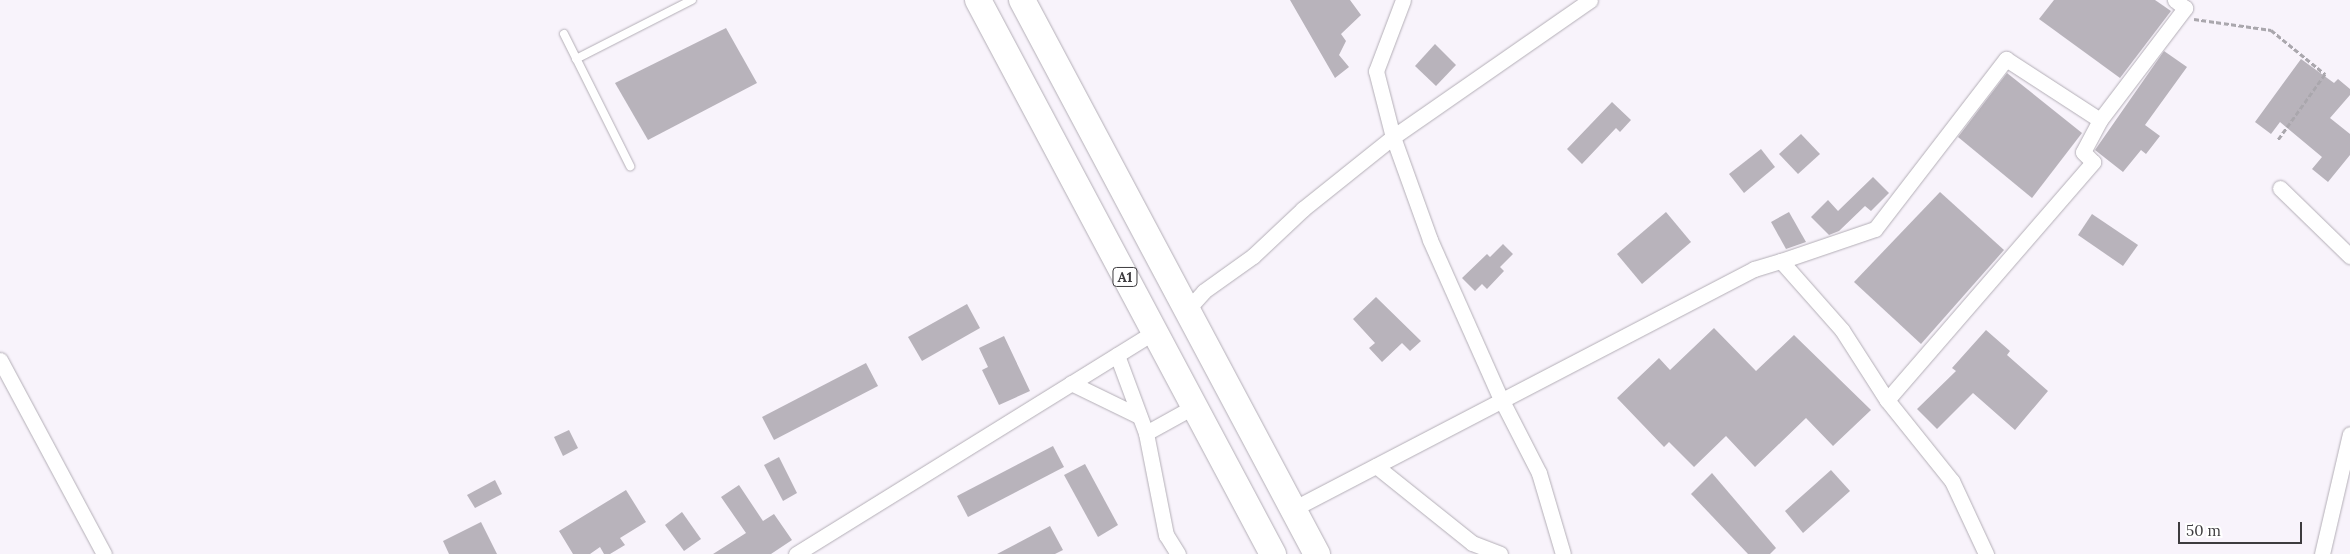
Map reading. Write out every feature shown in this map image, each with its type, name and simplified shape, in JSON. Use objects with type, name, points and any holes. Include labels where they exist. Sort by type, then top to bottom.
[{"type":"highway","name":"A1","points":[[978,0],[1273,554]]},
{"type":"highway","name":"A1","points":[[1022,0],[1316,554]]},
{"type":"highway","points":[[1198,411],[1234,397]]},
{"type":"street","points":[[1403,0],[1376,70],[1393,138],[1430,240],[1502,401],[1540,473],[1563,554]]},
{"type":"street","points":[[1187,310],[1204,291],[1253,256],[1303,208],[1393,138],[1590,0]]},
{"type":"street","points":[[1887,400],[2093,162],[2083,152],[2100,120],[2185,8],[2175,0]]},
{"type":"street","points":[[1293,509],[1754,269],[1875,229],[2006,59],[2100,120]]},
{"type":"street","points":[[2280,188],[2350,256]]},
{"type":"street","points":[[1781,261],[1842,330],[1887,400],[1952,481],[1986,554]]},
{"type":"street","points":[[796,554],[1155,331]]},
{"type":"street","points":[[1116,355],[1146,433],[1166,535],[1178,554]]},
{"type":"street","points":[[0,360],[104,554]]},
{"type":"street","points":[[1071,383],[1139,416]]},
{"type":"street","points":[[1146,433],[1198,411]]},
{"type":"street","points":[[2322,554],[2347,460],[2350,434]]},
{"type":"street","points":[[1376,466],[1472,543],[1500,554]]},
{"type":"lane","points":[[576,59],[692,0]]},
{"type":"lane","points":[[564,34],[630,166]]},
{"type":"path","points":[[2178,17],[2271,30],[2325,74],[2277,140]]},
{"type":"building","points":[[1290,0],[1350,0],[1361,15],[1341,34],[1346,41],[1339,55],[1349,67],[1335,78]]},
{"type":"building","points":[[2054,0],[2155,0],[2171,11],[2120,78],[2039,19]]},
{"type":"building","points":[[726,28],[757,83],[648,140],[615,83]]},
{"type":"building","points":[[1435,44],[1456,65],[1436,86],[1415,66]]},
{"type":"building","points":[[2164,51],[2187,67],[2145,125],[2160,136],[2146,154],[2141,150],[2123,172],[2095,150]]},
{"type":"building","points":[[2301,59],[2334,83],[2338,79],[2350,89],[2350,95],[2330,118],[2350,134],[2350,155],[2328,182],[2312,169],[2322,157],[2280,122],[2271,134],[2255,122]]},
{"type":"building","points":[[2007,73],[2082,133],[2032,198],[1958,137]]},
{"type":"building","points":[[1612,102],[1631,120],[1620,132],[1616,128],[1582,164],[1567,149]]},
{"type":"building","points":[[1801,134],[1820,154],[1798,174],[1779,154]]},
{"type":"building","points":[[1761,149],[1775,167],[1744,193],[1729,174]]},
{"type":"building","points":[[1873,177],[1889,193],[1871,211],[1865,206],[1839,231],[1829,235],[1811,217],[1828,200],[1838,211]]},
{"type":"building","points":[[1940,192],[2004,250],[1921,344],[1854,282]]},
{"type":"building","points":[[1666,212],[1691,242],[1642,284],[1617,254]]},
{"type":"building","points":[[1789,212],[1806,242],[1786,249],[1771,222]]},
{"type":"building","points":[[2092,214],[2138,245],[2123,266],[2078,235]]},
{"type":"building","points":[[1503,244],[1513,254],[1500,267],[1504,271],[1487,289],[1482,284],[1475,291],[1462,278],[1487,254],[1490,257]]},
{"type":"building","points":[[1376,297],[1421,341],[1410,351],[1402,343],[1382,362],[1369,348],[1375,343],[1353,319]]},
{"type":"building","points":[[967,304],[980,328],[922,361],[908,337]]},
{"type":"building","points":[[1714,328],[1756,371],[1794,335],[1871,410],[1833,446],[1806,418],[1755,467],[1726,436],[1694,467],[1669,442],[1664,447],[1617,398],[1659,358],[1670,370]]},
{"type":"building","points":[[1986,330],[2010,351],[2007,355],[2048,391],[2015,430],[1973,393],[1937,429],[1917,409],[1956,371],[1952,368]]},
{"type":"building","points":[[1004,336],[1030,391],[999,405],[982,370],[988,367],[979,348]]},
{"type":"building","points":[[866,363],[878,386],[774,440],[762,417]]},
{"type":"building","points":[[569,430],[578,448],[563,456],[554,437]]},
{"type":"building","points":[[1053,446],[1064,467],[968,517],[957,496]]},
{"type":"building","points":[[779,457],[797,493],[783,501],[764,465]]},
{"type":"building","points":[[1085,464],[1118,525],[1098,537],[1064,475]]},
{"type":"building","points":[[1831,470],[1850,491],[1803,533],[1785,511]]},
{"type":"building","points":[[1712,473],[1776,548],[1770,554],[1748,554],[1691,494]]},
{"type":"building","points":[[495,480],[502,494],[475,508],[467,495]]},
{"type":"building","points":[[739,485],[763,521],[774,514],[792,540],[771,554],[713,554],[746,533],[721,497]]},
{"type":"building","points":[[626,490],[646,522],[620,538],[625,545],[610,554],[604,554],[600,547],[590,554],[573,554],[559,531]]},
{"type":"building","points":[[682,512],[701,539],[684,551],[665,525]]},
{"type":"building","points":[[481,522],[497,554],[449,554],[443,541]]},
{"type":"building","points":[[1050,526],[1063,550],[1055,554],[997,554]]}]
